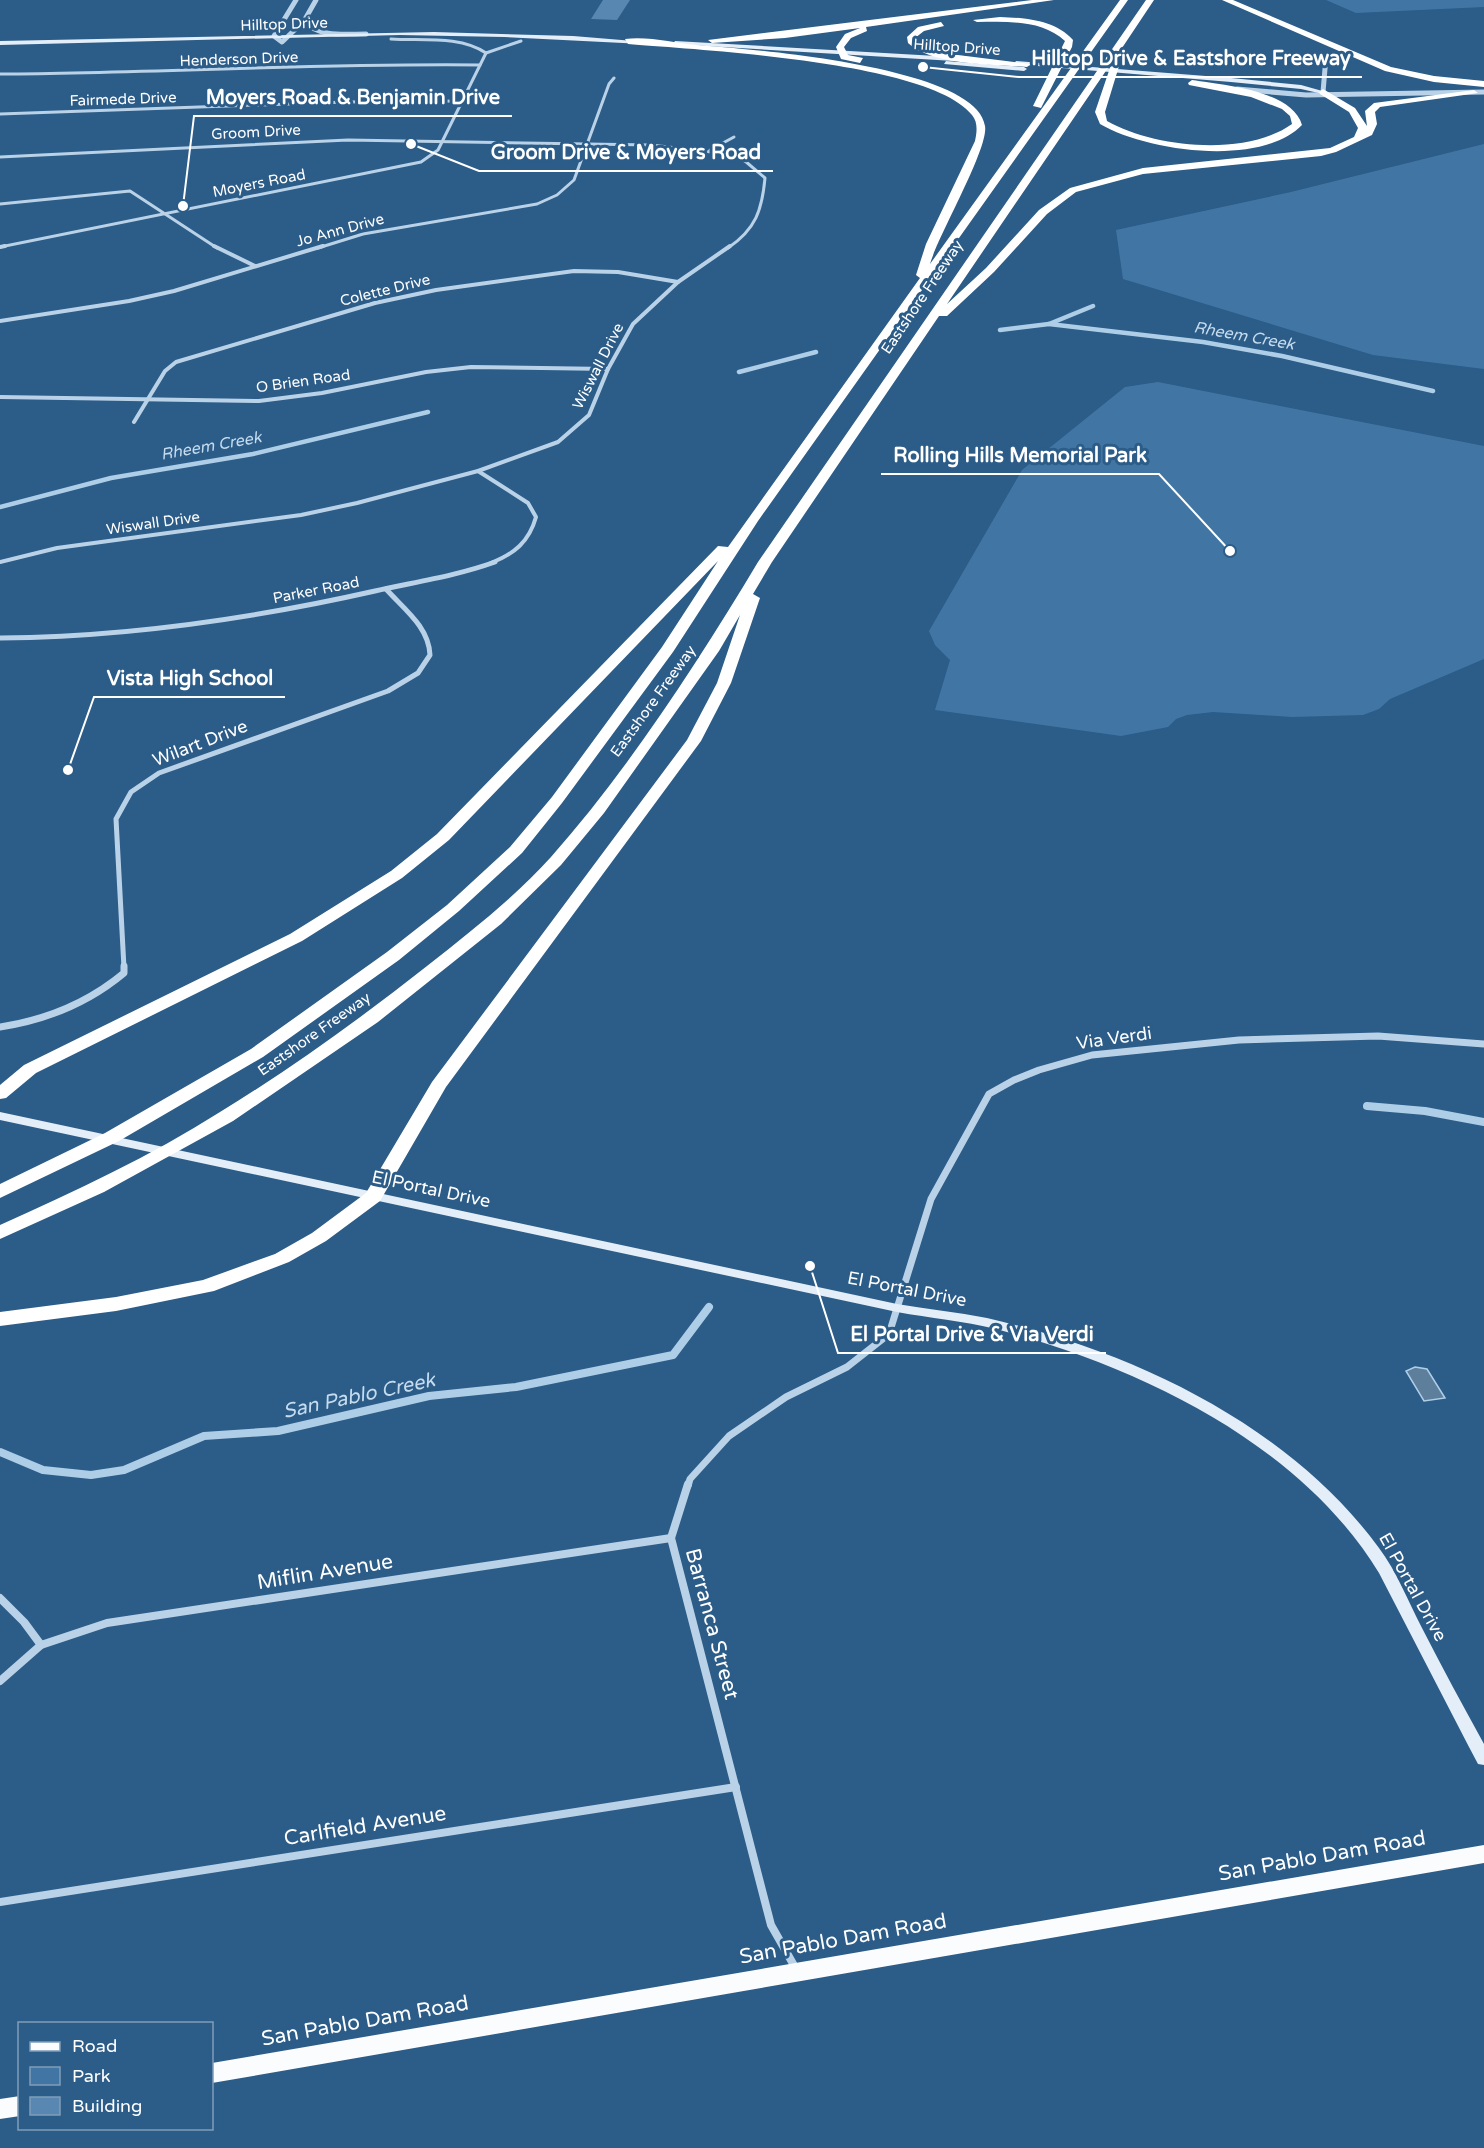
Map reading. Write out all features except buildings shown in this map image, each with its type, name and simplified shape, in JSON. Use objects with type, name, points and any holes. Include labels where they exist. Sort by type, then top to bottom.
[{"type":"highway","points":[[628,41],[747,39],[910,20],[1050,0]]},
{"type":"highway","name":"Eastshore Freeway","points":[[0,1192],[39,1175],[178,1101],[258,1053],[393,956],[453,908],[516,850],[557,800],[669,649],[752,520],[1124,0]]},
{"type":"highway","name":"Eastshore Freeway","points":[[0,1233],[97,1188],[226,1117],[306,1065],[436,970],[495,920],[555,862],[598,810],[712,651],[765,562],[1150,0]]},
{"type":"highway","points":[[1226,0],[1388,69],[1434,79],[1484,84]]},
{"type":"highway","points":[[910,20],[858,31],[841,44],[840,52],[844,57],[915,72],[959,88]]},
{"type":"highway","points":[[1020,145],[1068,47],[1069,40],[1066,36],[1031,23],[981,20],[938,24],[921,29],[911,36],[916,46],[931,52],[1027,64]]},
{"type":"highway","points":[[1274,22],[1321,48],[1326,57]]},
{"type":"highway","points":[[1123,40],[1100,112],[1103,122],[1118,132],[1159,143],[1218,147],[1266,141],[1286,134],[1297,125],[1298,120],[1290,109],[1271,100],[1192,83]]},
{"type":"highway","points":[[628,41],[845,64],[916,81],[952,96],[975,112],[981,129],[977,149]]},
{"type":"highway","points":[[1323,92],[1346,105],[1360,119],[1363,132],[1349,143]]},
{"type":"highway","points":[[920,335],[980,280],[1043,212],[1073,190],[1103,179],[1143,171],[1333,150],[1369,133],[1372,124],[1370,111],[1377,105],[1479,93]]},
{"type":"highway","points":[[916,290],[931,244],[991,123]]},
{"type":"highway","points":[[0,1094],[40,1064],[290,942],[347,909],[406,869],[450,829],[752,520]]},
{"type":"highway","points":[[0,1319],[116,1304],[207,1286],[282,1258],[319,1237],[373,1197],[438,1086],[694,741],[724,683],[765,562]]},
{"type":"main road","name":"Hilltop Drive","points":[[0,43],[136,42],[366,34],[548,37],[1027,64],[1301,87],[1323,92]]},
{"type":"main road","name":"Hilltop Drive","points":[[0,50],[391,39],[521,41],[568,39]]},
{"type":"main road","name":"Hilltop Drive","points":[[840,52],[854,56],[1192,83]]},
{"type":"main road","name":"El Portal Drive","points":[[0,1116],[897,1308],[997,1325],[1069,1346],[1138,1372],[1222,1414],[1294,1468],[1352,1522],[1383,1567],[1484,1760]]},
{"type":"main road","name":"San Pablo Dam Road","points":[[213,2073],[1484,1854]]},
{"type":"main road","points":[[0,2109],[18,2106]]},
{"type":"street","points":[[296,0],[276,30],[274,36],[282,42],[304,21],[316,0]]},
{"type":"street","points":[[304,21],[308,28],[321,32],[366,34]]},
{"type":"street","points":[[391,39],[467,44],[480,47],[486,53],[521,41]]},
{"type":"street","name":"Moyers Road","points":[[0,247],[421,162],[430,157],[442,141],[486,53]]},
{"type":"street","points":[[1323,92],[1326,57]]},
{"type":"street","name":"Henderson Drive","points":[[0,74],[150,73],[395,64],[480,65]]},
{"type":"street","name":"Jo Ann Drive","points":[[0,321],[129,301],[363,234],[537,204],[568,188],[609,84],[614,78]]},
{"type":"street","name":"Hilltop Drive","points":[[1192,83],[1296,94],[1323,92],[1479,93]]},
{"type":"street","name":"Fairmede Drive","points":[[0,114],[354,100],[462,101]]},
{"type":"street","points":[[709,150],[734,137]]},
{"type":"street","name":"Groom Drive","points":[[0,157],[348,140],[442,141]]},
{"type":"street","name":"Wiswall Drive","points":[[0,562],[57,548],[301,515],[367,501],[478,471],[558,442],[589,415],[608,369],[633,324],[678,282],[745,236],[756,219],[763,199],[765,178],[757,169],[745,161],[709,150],[671,146],[442,141]]},
{"type":"street","points":[[0,204],[130,191],[225,253],[255,266]]},
{"type":"street","name":"Colette Drive","points":[[134,422],[165,371],[193,355],[410,295],[574,271],[618,272],[678,282]]},
{"type":"street","name":"O Brien Road","points":[[0,397],[248,401],[289,398],[471,366],[608,369]]},
{"type":"street","name":"Parker Road","points":[[0,638],[98,638],[175,630],[386,589],[484,566],[519,548],[532,532],[536,517],[528,502],[478,471]]},
{"type":"street","name":"Wilart Drive","points":[[0,1027],[53,1016],[114,983],[124,973],[116,819],[121,803],[136,787],[180,764],[385,694],[420,673],[430,657],[429,639],[386,589]]},
{"type":"street","name":"Via Verdi","points":[[897,1308],[931,1199],[989,1094],[1040,1068],[1092,1054],[1298,1034],[1426,1036],[1484,1044]]},
{"type":"street","name":"Barranca Street","points":[[798,1972],[771,1925],[670,1538],[690,1479],[729,1436],[786,1397],[847,1367],[889,1334],[897,1308]]},
{"type":"street","name":"Miflin Avenue","points":[[0,1681],[41,1645],[107,1623],[670,1538]]},
{"type":"street","points":[[0,1598],[24,1622],[41,1645]]},
{"type":"street","name":"Carlfield Avenue","points":[[0,1902],[736,1786]]},
{"type":"green space","points":[[1326,0],[1484,0],[1484,7],[1356,13]]},
{"type":"green space","points":[[1484,144],[1484,369],[1373,355],[1123,279],[1116,230],[1291,192]]},
{"type":"green space","points":[[1158,382],[1484,446],[1484,659],[1390,699],[1379,709],[1363,715],[1292,717],[1213,712],[1187,715],[1176,719],[1168,727],[1121,736],[935,710],[950,660],[935,645],[929,631],[1022,470],[1125,387]]},
{"type":"shaded area","points":[[1415,1367],[1427,1369],[1445,1398],[1424,1401],[1406,1371]]},
{"type":"waterway","name":"Rheem Creek","points":[[1049,324],[1093,306]]},
{"type":"waterway","name":"Rheem Creek","points":[[1000,330],[1049,324]]},
{"type":"waterway","name":"Rheem Creek","points":[[1049,324],[1203,342],[1282,356],[1433,391]]},
{"type":"waterway","name":"Rheem Creek","points":[[739,372],[816,352]]},
{"type":"waterway","name":"Rheem Creek","points":[[0,507],[111,478],[253,454],[428,412]]},
{"type":"waterway","name":"San Pablo Creek","points":[[1367,1106],[1425,1111],[1484,1122]]},
{"type":"waterway","name":"San Pablo Creek","points":[[0,1452],[43,1470],[91,1475],[124,1470],[204,1436],[278,1431],[429,1396],[516,1387],[673,1355],[709,1307]]},
{"type":"place","name":"Hilltop Drive & Eastshore Freeway","points":[[923,67]]},
{"type":"place","name":"Groom Drive & Moyers Road","points":[[411,144]]},
{"type":"place","name":"Moyers Road & Benjamin Drive","points":[[183,206]]},
{"type":"place","name":"Rolling Hills Memorial Park","points":[[1230,551]]},
{"type":"place","name":"Vista High School","points":[[68,770]]},
{"type":"place","name":"El Portal Drive & Via Verdi","points":[[810,1266]]}]
